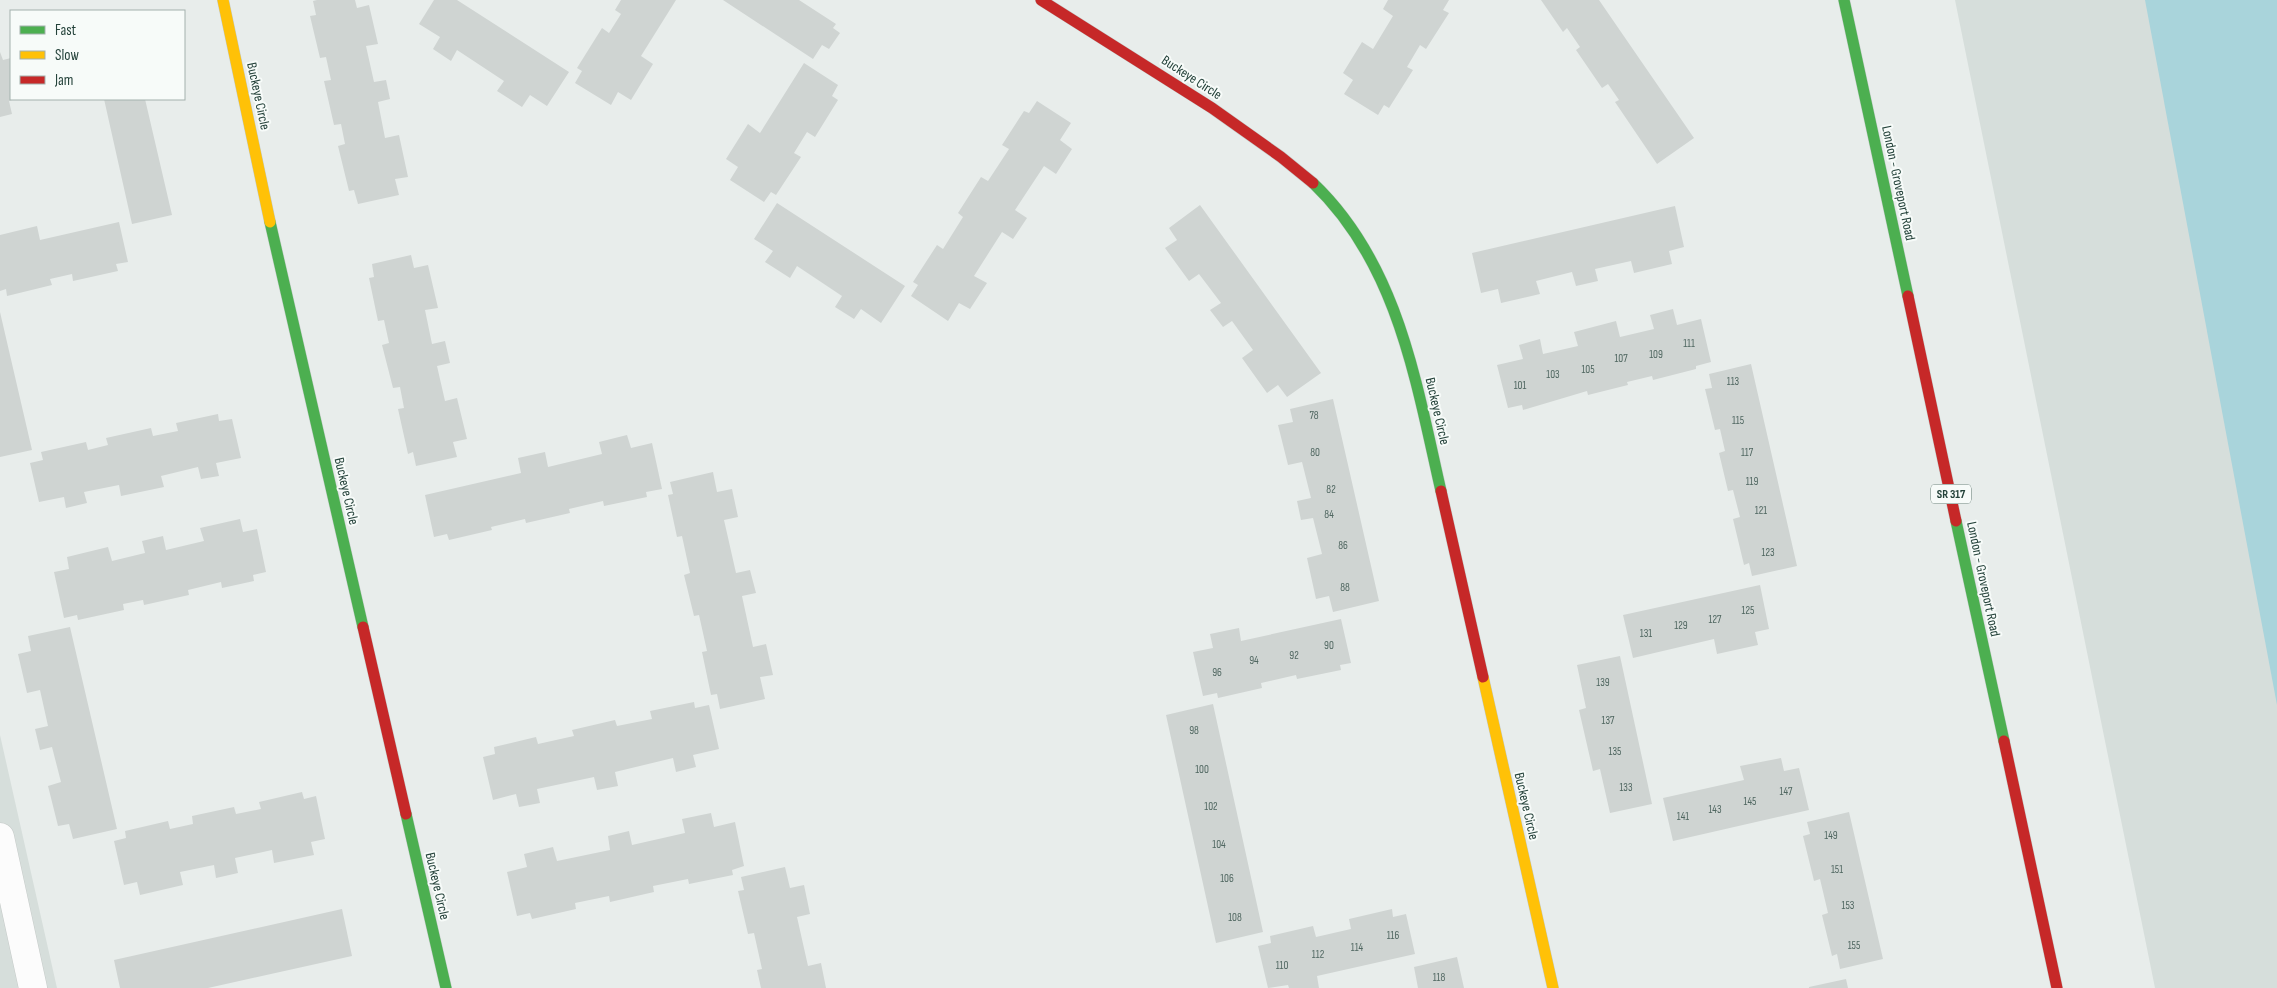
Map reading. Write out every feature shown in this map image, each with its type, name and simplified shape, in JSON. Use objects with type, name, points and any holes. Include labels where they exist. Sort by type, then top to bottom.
[{"type":"street","name":"Buckeye Circle","points":[[223,0],[276,252],[446,988]]},
{"type":"street","name":"Buckeye Circle","points":[[1041,0],[1204,102],[1278,154],[1322,190],[1349,223],[1380,274],[1409,351],[1553,988]]},
{"type":"street","name":"London - Groveport Road","points":[[1844,0],[2057,988]]},
{"type":"street","points":[[0,837],[33,988]]},
{"type":"shaded area","points":[[1955,0],[2277,0],[2277,988],[2155,988]]},
{"type":"shaded area","points":[[0,735],[57,988],[0,988]]},
{"type":"water","points":[[2145,0],[2277,0],[2277,705]]},
{"type":"building","points":[[355,0],[357,8],[369,5],[378,44],[366,46],[374,82],[386,80],[390,99],[378,102],[385,138],[399,135],[408,177],[395,179],[399,195],[358,204],[354,190],[349,191],[338,146],[345,144],[341,124],[334,125],[324,81],[331,80],[326,57],[320,58],[310,16],[316,15],[313,1]]},
{"type":"building","points":[[434,0],[457,0],[569,72],[547,106],[530,95],[522,107],[497,91],[504,81],[457,50],[451,61],[433,49],[440,37],[419,24]]},
{"type":"building","points":[[621,0],[676,0],[641,56],[653,64],[631,100],[618,92],[611,105],[575,83],[582,71],[577,68],[602,28],[609,33],[621,14],[615,10]]},
{"type":"building","points":[[723,0],[799,0],[836,24],[833,28],[840,33],[829,49],[822,45],[813,59]]},
{"type":"building","points":[[1388,0],[1449,0],[1443,10],[1449,13],[1426,49],[1420,45],[1407,67],[1413,70],[1389,108],[1384,105],[1378,115],[1344,94],[1353,80],[1343,73],[1362,42],[1373,49],[1393,16],[1383,9]]},
{"type":"building","points":[[1541,0],[1599,0],[1694,138],[1657,164],[1615,102],[1619,100],[1608,84],[1602,88],[1576,50],[1580,47],[1567,28],[1563,32]]},
{"type":"building","points":[[0,52],[3,60],[10,58],[10,100],[12,100],[9,101],[12,114],[0,117]]},
{"type":"building","points":[[804,63],[838,85],[832,96],[838,100],[815,137],[807,132],[794,153],[801,157],[776,195],[771,192],[764,202],[730,180],[738,167],[726,159],[748,124],[760,133]]},
{"type":"building","points":[[104,100],[145,100],[172,215],[132,224]]},
{"type":"building","points":[[1037,101],[1071,123],[1060,140],[1072,149],[1056,174],[1044,166],[1015,210],[1027,218],[1013,239],[1002,232],[974,276],[987,283],[970,309],[959,303],[948,321],[911,296],[918,285],[913,282],[937,245],[943,249],[963,217],[958,213],[981,177],[988,181],[1009,149],[1002,145],[1024,111],[1029,113]]},
{"type":"building","points":[[777,203],[905,286],[881,323],[861,309],[854,319],[835,307],[842,296],[797,266],[790,278],[765,262],[773,251],[754,239]]},
{"type":"building","points":[[1200,205],[1321,373],[1287,397],[1278,385],[1267,393],[1242,358],[1253,350],[1232,321],[1223,327],[1210,310],[1221,303],[1199,274],[1189,281],[1165,248],[1177,240],[1169,228]]},
{"type":"building","points":[[1675,206],[1684,247],[1669,251],[1672,264],[1634,273],[1631,261],[1595,269],[1598,281],[1576,286],[1572,272],[1536,281],[1540,294],[1501,303],[1498,289],[1481,293],[1472,253]]},
{"type":"building","points":[[119,222],[128,262],[116,264],[118,271],[73,281],[72,274],[50,279],[52,285],[7,296],[6,289],[0,291],[0,235],[37,226],[40,240]]},
{"type":"building","points":[[411,255],[414,268],[428,265],[438,308],[425,310],[432,344],[445,341],[450,363],[437,366],[445,401],[457,398],[467,439],[453,442],[457,457],[416,466],[413,452],[408,454],[398,409],[404,408],[400,387],[393,388],[382,345],[389,343],[384,320],[378,321],[369,278],[374,277],[372,264]]},
{"type":"building","points":[[1673,309],[1677,325],[1701,319],[1711,362],[1696,366],[1696,369],[1653,380],[1652,376],[1627,382],[1628,385],[1588,395],[1587,391],[1523,410],[1522,405],[1508,408],[1497,365],[1523,359],[1519,345],[1540,339],[1543,354],[1578,346],[1574,332],[1616,321],[1620,337],[1654,329],[1650,315]]},
{"type":"building","points":[[0,312],[32,450],[0,457]]},
{"type":"building","points":[[1751,364],[1797,566],[1752,576],[1749,563],[1744,565],[1733,519],[1740,517],[1733,490],[1728,491],[1719,453],[1725,451],[1720,429],[1715,430],[1705,389],[1712,388],[1709,374]]},
{"type":"building","points":[[1333,399],[1379,601],[1333,612],[1329,596],[1316,599],[1307,558],[1322,554],[1313,518],[1301,520],[1297,501],[1311,498],[1302,462],[1288,465],[1278,425],[1293,422],[1290,409]]},
{"type":"building","points":[[218,414],[219,421],[232,419],[241,458],[216,463],[219,476],[201,479],[198,467],[161,476],[164,487],[121,496],[119,485],[84,492],[87,503],[66,508],[64,497],[39,502],[30,463],[43,460],[41,452],[86,442],[88,450],[108,445],[106,438],[151,428],[153,436],[178,431],[176,423]]},
{"type":"building","points":[[627,435],[631,448],[652,443],[662,489],[646,492],[647,497],[604,506],[603,501],[569,509],[570,513],[526,523],[525,519],[491,527],[492,530],[449,540],[447,534],[434,537],[425,495],[521,473],[518,458],[545,452],[548,467],[602,454],[599,442]]},
{"type":"building","points":[[713,472],[717,492],[732,489],[738,517],[724,520],[736,573],[750,570],[756,593],[742,596],[753,647],[766,644],[773,675],[760,677],[765,699],[720,709],[717,694],[711,695],[702,652],[707,651],[699,615],[694,616],[684,575],[690,573],[682,536],[677,537],[668,495],[673,494],[670,482]]},
{"type":"building","points":[[240,519],[243,532],[257,529],[266,572],[253,575],[254,581],[222,588],[221,582],[188,590],[189,595],[144,605],[143,600],[123,604],[124,610],[78,620],[77,615],[64,618],[54,572],[69,569],[67,557],[108,547],[112,561],[145,553],[142,541],[163,536],[166,550],[204,541],[200,528]]},
{"type":"building","points":[[1760,585],[1769,629],[1755,632],[1758,645],[1717,654],[1714,639],[1633,658],[1623,615]]},
{"type":"building","points":[[1341,619],[1351,663],[1340,665],[1341,670],[1297,679],[1296,675],[1261,683],[1262,688],[1218,698],[1217,693],[1203,696],[1193,652],[1213,648],[1210,634],[1239,628],[1241,641]]},
{"type":"building","points":[[70,627],[117,829],[73,839],[69,824],[58,826],[48,786],[61,782],[52,747],[40,750],[35,729],[48,726],[40,690],[27,693],[18,654],[31,651],[28,636]]},
{"type":"building","points":[[1620,656],[1652,804],[1610,813],[1600,769],[1593,771],[1579,710],[1586,708],[1577,665]]},
{"type":"building","points":[[694,702],[695,708],[709,705],[719,749],[693,755],[696,767],[676,772],[673,758],[615,772],[618,786],[597,790],[594,777],[537,789],[540,803],[519,807],[516,794],[493,800],[483,757],[495,754],[494,747],[536,737],[538,744],[574,736],[572,730],[615,720],[617,726],[652,719],[650,711]]},
{"type":"building","points":[[1213,704],[1263,932],[1216,943],[1166,715]]},
{"type":"building","points":[[1781,758],[1784,771],[1799,768],[1809,810],[1673,841],[1663,798],[1744,780],[1740,766]]},
{"type":"building","points":[[302,792],[304,799],[316,796],[325,839],[311,842],[314,855],[274,863],[272,850],[235,858],[238,873],[216,878],[214,865],[180,872],[183,885],[140,895],[137,882],[124,885],[114,841],[126,838],[125,831],[168,821],[170,829],[193,824],[192,816],[234,807],[236,814],[261,809],[259,802]]},
{"type":"building","points":[[1849,812],[1883,959],[1840,969],[1837,954],[1832,956],[1822,915],[1828,913],[1820,879],[1814,881],[1803,836],[1810,834],[1807,822]]},
{"type":"building","points":[[711,813],[714,827],[735,822],[744,866],[732,870],[733,875],[689,884],[688,879],[653,886],[654,892],[610,902],[609,896],[575,903],[576,909],[532,919],[530,913],[517,916],[507,872],[527,867],[524,854],[553,847],[557,861],[610,850],[608,836],[629,831],[632,845],[685,833],[682,819]]},
{"type":"building","points":[[785,867],[790,888],[804,885],[810,914],[797,917],[808,966],[821,963],[826,988],[761,988],[757,970],[762,969],[754,933],[748,934],[738,891],[744,890],[741,877]]},
{"type":"building","points":[[342,909],[352,956],[208,988],[120,988],[114,960]]},
{"type":"building","points":[[1392,909],[1393,917],[1406,914],[1415,954],[1317,976],[1319,988],[1289,988],[1288,985],[1268,988],[1258,946],[1271,943],[1270,936],[1313,926],[1316,937],[1351,929],[1349,919]]},
{"type":"building","points":[[1457,957],[1464,988],[1418,988],[1414,967]]},
{"type":"building","points":[[1846,979],[1848,988],[1809,988],[1809,987]]},
{"type":"traffic: fast","points":[[1844,0],[1908,296]]},
{"type":"traffic: fast","points":[[1313,183],[1342,215],[1365,250],[1384,287],[1400,326],[1412,367],[1441,491]]},
{"type":"traffic: fast","points":[[270,222],[363,627]]},
{"type":"traffic: fast","points":[[1956,521],[2004,741]]},
{"type":"traffic: fast","points":[[406,814],[446,988]]},
{"type":"traffic: slow","points":[[223,0],[270,222]]},
{"type":"traffic: slow","points":[[1483,677],[1553,988]]},
{"type":"traffic: jam","points":[[1041,0],[1212,108],[1281,157],[1313,183]]},
{"type":"traffic: jam","points":[[1908,296],[1956,521]]},
{"type":"traffic: jam","points":[[1441,491],[1483,677]]},
{"type":"traffic: jam","points":[[363,627],[406,814]]},
{"type":"traffic: jam","points":[[2004,741],[2057,988]]}]
